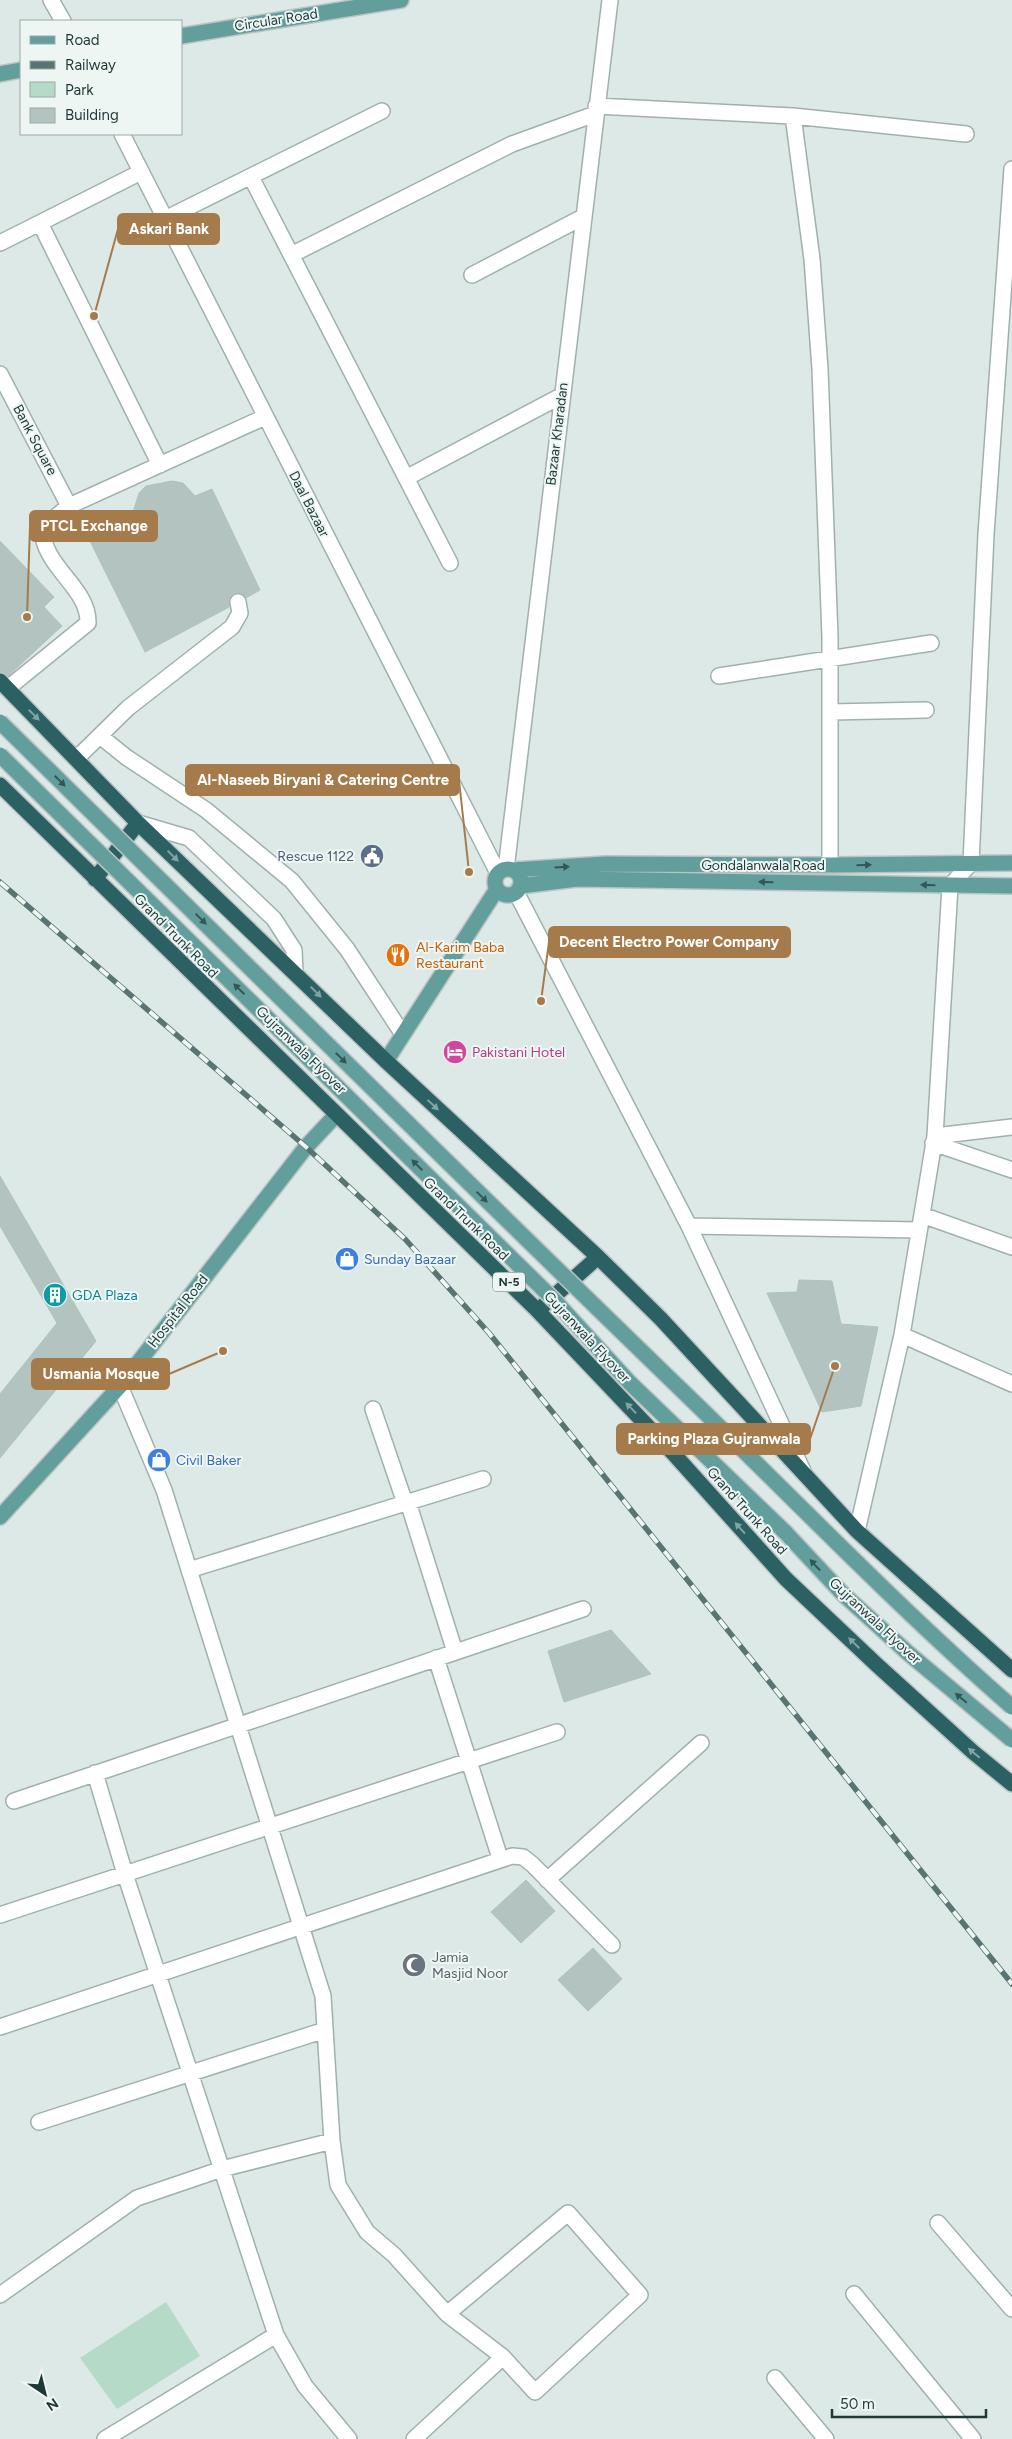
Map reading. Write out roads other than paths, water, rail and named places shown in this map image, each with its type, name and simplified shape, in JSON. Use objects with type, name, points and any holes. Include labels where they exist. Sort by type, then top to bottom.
[{"type":"highway","points":[[4,684],[138,823],[386,1061],[598,1257],[661,1320],[857,1531],[1012,1670]]},
{"type":"highway","name":"Grand Trunk Road","points":[[0,785],[538,1311],[673,1453],[786,1579],[914,1699],[1012,1784]]},
{"type":"highway","points":[[95,879],[138,823]]},
{"type":"highway","points":[[538,1311],[598,1257]]},
{"type":"main road","name":"Circular Road","points":[[182,36],[401,0]]},
{"type":"main road","points":[[0,74],[20,70]]},
{"type":"main road","name":"Gujranwala Flyover","points":[[0,722],[435,1152],[744,1451],[878,1584],[942,1646],[1012,1707]]},
{"type":"main road","name":"Gujranwala Flyover","points":[[0,755],[548,1294],[630,1383],[785,1532],[843,1594],[908,1653],[1012,1740]]},
{"type":"main road","name":"Gondalanwala Road","points":[[506,870],[605,864],[830,865],[1012,863]]},
{"type":"main road","points":[[386,1061],[402,1033],[497,889],[495,880],[506,870],[520,877],[518,889],[508,895],[497,889]]},
{"type":"main road","name":"Gondalanwala Road","points":[[518,889],[577,879],[1012,886]]},
{"type":"main road","name":"Hospital Road","points":[[0,1518],[120,1386],[291,1167],[336,1115]]},
{"type":"street","points":[[51,0],[62,20]]},
{"type":"street","name":"Bazaar Kharadan","points":[[506,870],[610,0]]},
{"type":"street","points":[[291,255],[512,144],[596,110],[793,116],[966,134]]},
{"type":"street","points":[[165,219],[382,111]]},
{"type":"street","points":[[793,116],[812,259],[820,369],[830,660],[830,865]]},
{"type":"street","name":"Daal Bazaar","points":[[122,135],[265,417],[506,870]]},
{"type":"street","points":[[857,1531],[902,1336],[934,1139],[950,886],[971,863],[986,534],[1012,169]]},
{"type":"street","points":[[0,243],[141,172]]},
{"type":"street","points":[[250,177],[450,563]]},
{"type":"street","points":[[472,275],[583,217]]},
{"type":"street","points":[[40,223],[160,466]]},
{"type":"street","name":"Bank Square","points":[[0,374],[69,506]]},
{"type":"street","points":[[406,478],[562,396]]},
{"type":"street","points":[[4,684],[88,623],[88,611],[82,600],[49,557],[42,536],[42,528],[69,506],[265,417]]},
{"type":"street","points":[[77,758],[128,708],[232,627],[240,613],[238,602]]},
{"type":"street","points":[[719,676],[931,643]]},
{"type":"street","points":[[830,712],[926,710]]},
{"type":"street","points":[[100,736],[126,757],[206,810],[292,881],[347,949],[402,1033]]},
{"type":"street","points":[[138,823],[189,838],[196,844],[274,919],[294,950],[295,972]]},
{"type":"street","points":[[518,889],[689,1226],[804,1474]]},
{"type":"street","points":[[934,1139],[1012,1127]]},
{"type":"street","points":[[934,1139],[1012,1170]]},
{"type":"street","points":[[689,1226],[920,1223],[1012,1247]]},
{"type":"street","points":[[902,1336],[1012,1384]]},
{"type":"street","points":[[120,1386],[164,1490],[323,1996],[332,2141],[338,2185],[367,2232],[394,2255],[447,2314],[503,2357],[535,2392],[640,2295],[568,2213],[447,2314]]},
{"type":"street","points":[[373,1409],[455,1652]]},
{"type":"street","points":[[189,1570],[483,1479]]},
{"type":"street","points":[[14,1801],[583,1609]]},
{"type":"street","points":[[436,1658],[470,1759],[500,1858]]},
{"type":"street","points":[[0,1915],[470,1759],[557,1732]]},
{"type":"street","points":[[547,1880],[701,1743]]},
{"type":"street","points":[[95,1773],[125,1874],[276,2335],[304,2386],[349,2439]]},
{"type":"street","points":[[0,2027],[158,1975],[301,1924],[500,1858],[512,1856],[523,1858],[612,1945]]},
{"type":"street","points":[[39,2122],[325,2030]]},
{"type":"street","points":[[0,2295],[137,2198],[222,2169],[332,2141]]},
{"type":"street","points":[[938,2223],[1012,2309]]},
{"type":"street","points":[[854,2294],[973,2439]]},
{"type":"street","points":[[105,2439],[276,2335]]},
{"type":"street","points":[[414,2439],[503,2357]]},
{"type":"street","points":[[776,2378],[826,2439]]},
{"type":"railway","points":[[0,882],[306,1147],[405,1239],[489,1333],[1012,1984]]},
{"type":"place","name":"Askari Bank","points":[[94,316]]},
{"type":"place","name":"PTCL Exchange","points":[[27,617]]},
{"type":"place","name":"Rescue 1122","points":[[372,856]]},
{"type":"place","name":"Al-Naseeb Biryani & Catering Centre","points":[[469,872]]},
{"type":"place","name":"Al-Karim Baba Restaurant","points":[[398,955]]},
{"type":"place","name":"Decent Electro Power Company","points":[[541,1001]]},
{"type":"place","name":"Pakistani Hotel","points":[[455,1052]]},
{"type":"place","name":"Sunday Bazaar","points":[[347,1259]]},
{"type":"place","name":"GDA Plaza","points":[[55,1295]]},
{"type":"place","name":"Usmania Mosque","points":[[223,1351]]},
{"type":"place","name":"Parking Plaza Gujranwala","points":[[835,1366]]},
{"type":"place","name":"Civil Baker","points":[[159,1460]]},
{"type":"place","name":"Jamia Masjid Noor","points":[[414,1965]]}]
